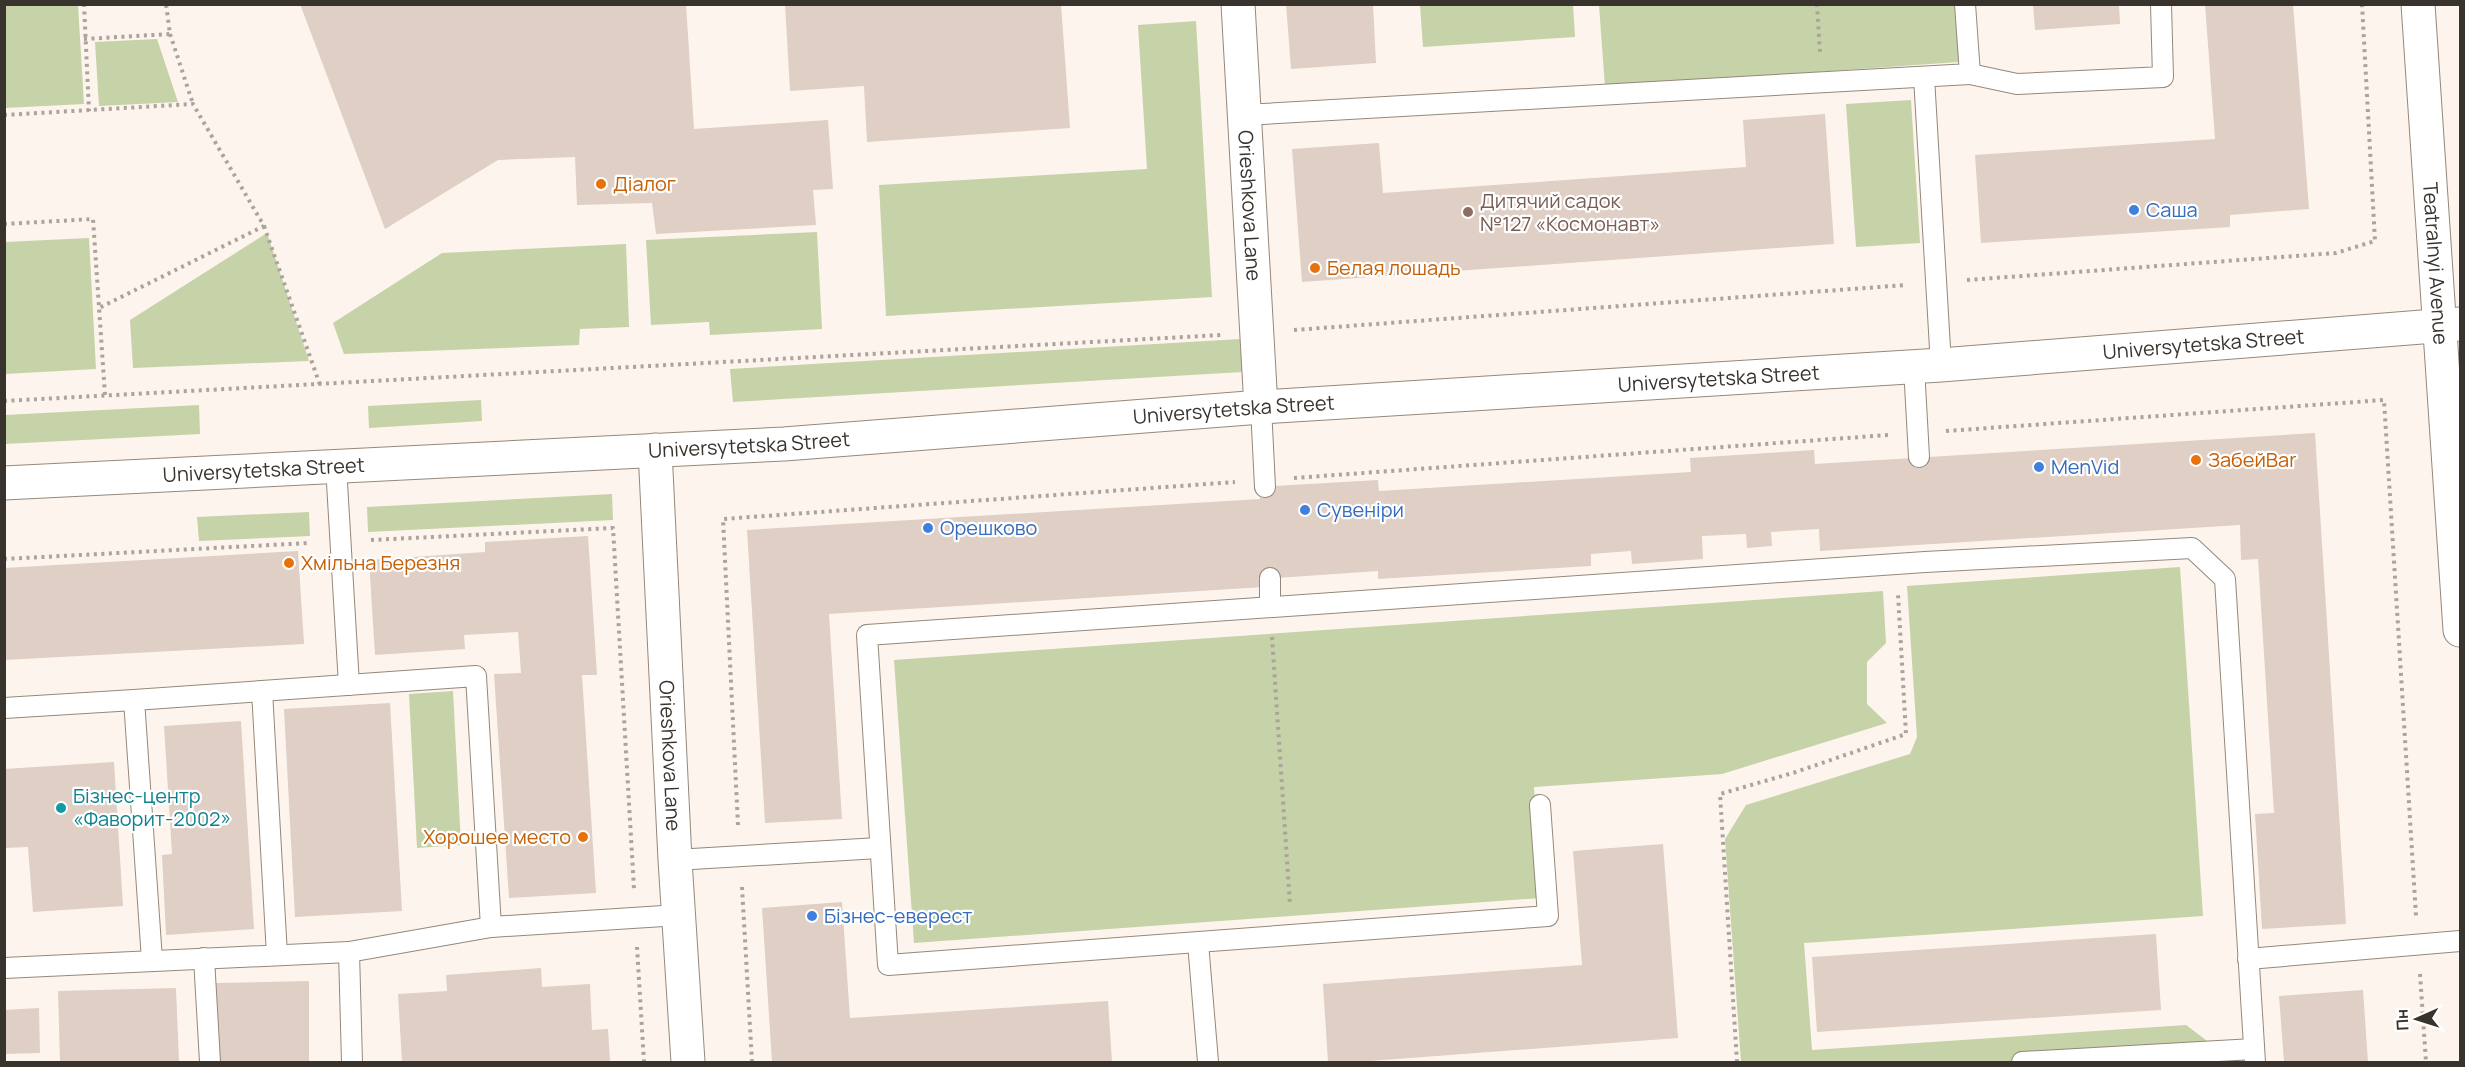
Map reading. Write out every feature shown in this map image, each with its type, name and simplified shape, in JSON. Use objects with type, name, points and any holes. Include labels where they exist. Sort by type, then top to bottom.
[{"type":"main road","name":"Orieshkova Lane","points":[[1238,4],[1261,407]]},
{"type":"main road","name":"Teatralnyi Avenue","points":[[2418,4],[2451,325],[2460,630]]},
{"type":"main road","name":"Universytetska Street","points":[[4,483],[784,444],[1261,407],[1927,366],[2451,325]]},
{"type":"main road","name":"Orieshkova Lane","points":[[655,450],[675,860],[688,1062]]},
{"type":"lane","points":[[1965,4],[1970,74]]},
{"type":"lane","points":[[1244,115],[1970,74],[2017,84],[2163,77],[2161,4]]},
{"type":"lane","points":[[1919,457],[1918,433],[1936,283],[1924,77]]},
{"type":"lane","points":[[1261,407],[1265,483]]},
{"type":"lane","points":[[336,466],[348,685]]},
{"type":"lane","points":[[1540,805],[1548,916],[888,965],[867,635],[1896,565],[1924,554],[2192,548],[2225,579],[2254,1056],[2022,1062]]},
{"type":"lane","points":[[1270,578],[1270,606]]},
{"type":"lane","points":[[4,708],[476,676],[491,927]]},
{"type":"lane","points":[[262,691],[277,955]]},
{"type":"lane","points":[[134,700],[152,960]]},
{"type":"lane","points":[[675,860],[879,848]]},
{"type":"lane","points":[[4,968],[349,952],[491,927],[679,915]]},
{"type":"lane","points":[[2248,959],[2460,941]]},
{"type":"lane","points":[[1198,943],[1208,1062]]},
{"type":"lane","points":[[349,952],[352,1062]]},
{"type":"lane","points":[[204,958],[210,1062]]},
{"type":"path","points":[[84,4],[89,111]]},
{"type":"path","points":[[166,4],[170,34],[193,104],[264,226],[320,385]]},
{"type":"path","points":[[1817,4],[1822,83]]},
{"type":"path","points":[[4,401],[1256,332],[2336,253],[2375,241],[2362,4]]},
{"type":"path","points":[[84,39],[170,34]]},
{"type":"path","points":[[4,115],[193,104]]},
{"type":"path","points":[[4,224],[93,219],[105,395]]},
{"type":"path","points":[[99,308],[264,226]]},
{"type":"path","points":[[752,1062],[723,519],[1265,483],[2384,400],[2426,1062]]},
{"type":"path","points":[[614,528],[644,1062]]},
{"type":"path","points":[[1737,1062],[1720,794],[1796,772],[1906,734],[1896,565]]},
{"type":"path","points":[[1270,606],[1293,936]]},
{"type":"green space","points":[[5,4],[78,5],[84,104],[5,108]]},
{"type":"green space","points":[[1420,5],[1573,5],[1575,37],[1423,47]]},
{"type":"green space","points":[[1599,5],[1955,5],[1959,62],[1605,87]]},
{"type":"green space","points":[[1196,21],[1212,297],[886,316],[879,185],[1147,169],[1138,25]]},
{"type":"green space","points":[[157,39],[178,102],[99,106],[95,42]]},
{"type":"green space","points":[[1911,100],[1920,243],[1856,247],[1846,104]]},
{"type":"green space","points":[[817,232],[822,329],[710,335],[709,322],[651,325],[646,240]]},
{"type":"green space","points":[[267,233],[309,361],[133,368],[130,320]]},
{"type":"green space","points":[[89,238],[96,369],[5,374],[5,242]]},
{"type":"green space","points":[[626,244],[629,327],[580,329],[579,345],[344,354],[333,323],[442,253]]},
{"type":"green space","points":[[1240,339],[1242,372],[733,402],[730,369]]},
{"type":"green space","points":[[481,400],[482,421],[369,428],[368,406]]},
{"type":"green space","points":[[199,405],[200,434],[5,444],[5,415]]},
{"type":"green space","points":[[612,494],[613,520],[368,532],[367,507]]},
{"type":"green space","points":[[309,512],[310,536],[199,541],[197,517]]},
{"type":"green space","points":[[2180,567],[2203,916],[1804,943],[1812,1050],[2186,1025],[2235,1062],[1741,1062],[1725,839],[1746,805],[1910,754],[1917,737],[1907,586]]},
{"type":"green space","points":[[1883,591],[1886,643],[1867,662],[1867,704],[1887,723],[1722,774],[1534,787],[1541,898],[914,943],[894,660]]},
{"type":"green space","points":[[453,691],[461,845],[417,848],[409,694]]},
{"type":"building","points":[[300,4],[686,4],[694,129],[828,120],[833,189],[813,190],[816,225],[656,234],[652,203],[577,205],[575,157],[498,160],[385,229]]},
{"type":"building","points":[[785,4],[1061,4],[1070,128],[867,142],[864,86],[790,91]]},
{"type":"building","points":[[1286,4],[1373,4],[1376,63],[1291,69]]},
{"type":"building","points":[[2033,4],[2119,4],[2120,24],[2035,30]]},
{"type":"building","points":[[2205,4],[2293,4],[2309,209],[2230,215],[2230,227],[1981,243],[1975,155],[2215,139]]},
{"type":"building","points":[[1825,114],[1834,244],[1302,282],[1292,149],[1379,143],[1383,193],[1746,167],[1743,120]]},
{"type":"building","points":[[2315,433],[2346,924],[2262,929],[2255,814],[2274,813],[2258,559],[2241,560],[2240,525],[1820,551],[1819,529],[1771,532],[1772,546],[1747,548],[1746,534],[1702,536],[1703,559],[1632,564],[1631,551],[1591,554],[1591,566],[1378,579],[1378,571],[1264,579],[1264,587],[829,614],[842,819],[765,823],[747,530],[1260,499],[1259,487],[1378,480],[1379,491],[1691,472],[1690,458],[1814,450],[1815,464]]},
{"type":"building","points":[[588,536],[597,675],[582,675],[596,893],[509,898],[494,674],[521,673],[518,632],[464,635],[465,649],[375,655],[369,560],[485,552],[485,542]]},
{"type":"building","points":[[298,551],[304,644],[4,660],[4,568]]},
{"type":"building","points":[[390,703],[402,911],[295,917],[284,709]]},
{"type":"building","points":[[241,721],[254,929],[166,935],[162,855],[172,854],[164,726]]},
{"type":"building","name":"Бізнес-центр «Фаворит-2002»","points":[[114,762],[123,906],[33,912],[28,847],[4,848],[4,769]]},
{"type":"building","points":[[1663,844],[1678,1038],[1357,1062],[1328,1062],[1323,984],[1582,965],[1573,851]]},
{"type":"building","points":[[842,902],[850,1018],[1108,1001],[1112,1062],[772,1062],[762,908]]},
{"type":"building","points":[[2156,934],[2161,1010],[1817,1032],[1812,957]]},
{"type":"building","points":[[541,968],[542,987],[590,984],[592,1030],[608,1029],[610,1062],[402,1062],[398,994],[447,991],[446,975]]},
{"type":"building","points":[[309,981],[309,1062],[218,1062],[215,983]]},
{"type":"building","points":[[176,988],[179,1062],[60,1062],[58,991]]},
{"type":"building","points":[[2363,990],[2368,1062],[2284,1062],[2279,996]]},
{"type":"building","points":[[39,1008],[40,1053],[4,1054],[4,1010]]},
{"type":"place","name":"Діалог","points":[[601,184]]},
{"type":"place","name":"Саша","points":[[2134,210]]},
{"type":"place","name":"Дитячий садок №127 «Космонавт»","points":[[1468,212]]},
{"type":"place","name":"Белая лошадь","points":[[1315,268]]},
{"type":"place","name":"ЗабейBar","points":[[2196,460]]},
{"type":"place","name":"MenVid","points":[[2039,467]]},
{"type":"place","name":"Сувеніри","points":[[1305,510]]},
{"type":"place","name":"Орешково","points":[[928,528]]},
{"type":"place","name":"Хмільна Березня","points":[[289,563]]},
{"type":"place","name":"Бізнес-центр «Фаворит-2002»","points":[[61,808]]},
{"type":"place","name":"Хорошее место","points":[[583,837]]},
{"type":"place","name":"Бізнес-еверест","points":[[812,916]]}]
